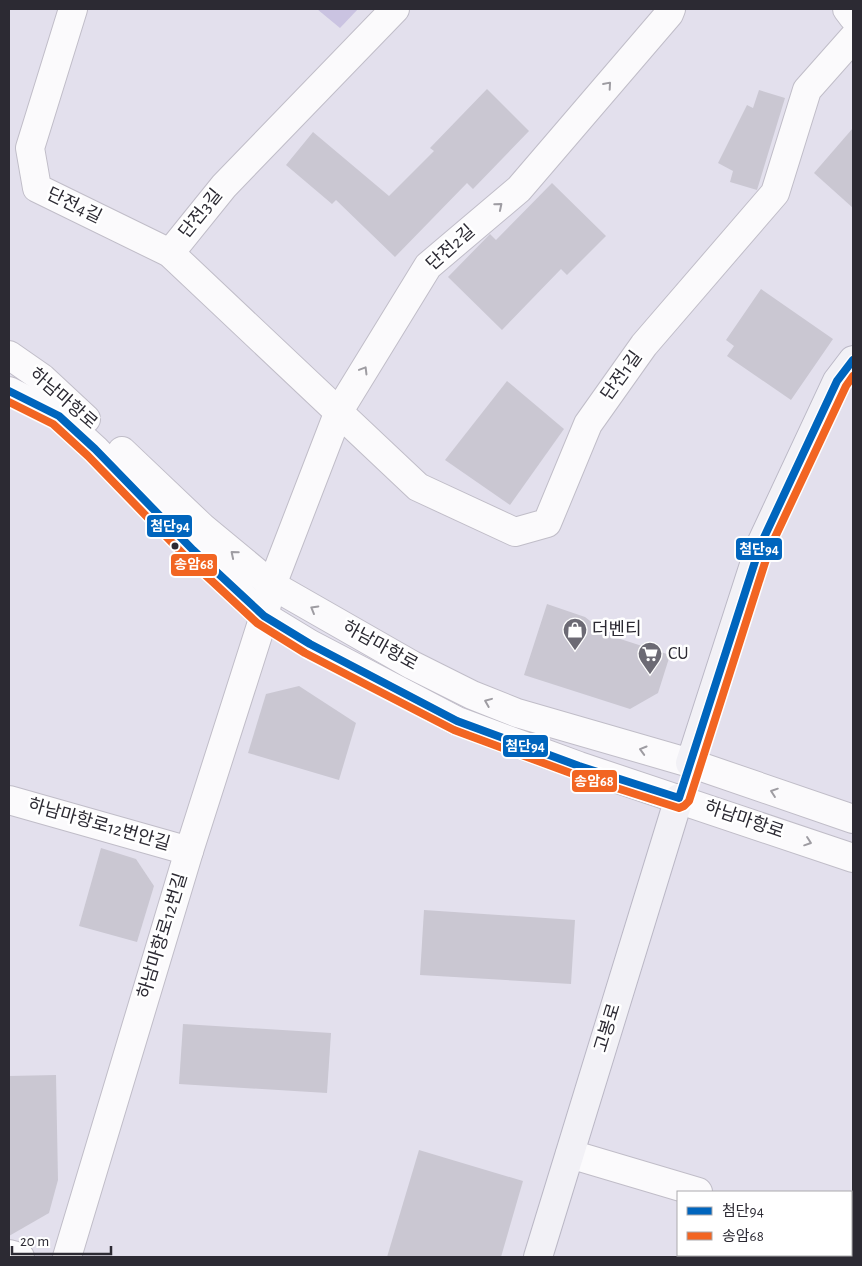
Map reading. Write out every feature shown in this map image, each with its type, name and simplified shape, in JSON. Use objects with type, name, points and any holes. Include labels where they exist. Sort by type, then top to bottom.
[{"type":"main road","points":[[690,764],[760,546],[837,381],[853,360]]},
{"type":"main road","name":"고봉로","points":[[538,1257],[679,798]]},
{"type":"street","name":"단전4길","points":[[73,9],[30,148],[37,188],[170,253]]},
{"type":"street","name":"단전3길","points":[[339,411],[170,253],[224,186],[395,9]]},
{"type":"street","name":"단전2길","points":[[272,585],[339,411],[428,266],[519,189],[669,14],[671,9]]},
{"type":"street","points":[[847,9],[853,17]]},
{"type":"street","name":"단전1길","points":[[339,411],[418,486],[516,532],[547,523],[588,424],[644,346],[775,193],[808,90],[853,38]]},
{"type":"street","name":"하남마항로","points":[[9,355],[42,378],[202,527],[272,585],[412,665],[472,695],[517,713],[690,764],[853,819]]},
{"type":"street","name":"하남마항로","points":[[9,391],[60,416],[95,449],[192,550],[264,616],[310,644],[457,721],[580,766],[853,858]]},
{"type":"street","name":"하남마항로12번길","points":[[67,1257],[189,851],[264,616],[272,585]]},
{"type":"street","points":[[679,798],[690,764]]},
{"type":"street","name":"하남마항로12번안길","points":[[9,800],[189,851]]},
{"type":"street","points":[[570,1154],[695,1191]]},
{"type":"street","points":[[9,1254],[20,1257]]},
{"type":"shaded area","points":[[317,9],[358,9],[340,28]]},
{"type":"building","points":[[487,89],[529,131],[473,189],[467,183],[395,257],[336,200],[332,204],[286,165],[313,132],[389,196],[434,151],[430,148]]},
{"type":"building","points":[[759,90],[785,98],[757,190],[730,182],[733,171],[718,163],[747,105],[753,108]]},
{"type":"building","points":[[853,128],[853,208],[814,173]]},
{"type":"building","points":[[552,183],[606,236],[567,275],[561,269],[502,330],[448,277],[490,234],[496,240]]},
{"type":"building","points":[[761,289],[833,339],[791,400],[727,356],[734,346],[726,340]]},
{"type":"building","points":[[507,381],[564,429],[510,505],[445,460]]},
{"type":"building","points":[[547,604],[585,617],[608,635],[670,655],[658,693],[630,709],[524,675]]},
{"type":"building","points":[[299,686],[356,723],[339,780],[248,753],[266,694]]},
{"type":"building","points":[[101,848],[136,859],[154,886],[137,942],[79,926]]},
{"type":"building","points":[[424,910],[575,920],[571,984],[420,975]]},
{"type":"building","points":[[183,1024],[331,1033],[327,1093],[179,1084]]},
{"type":"building","points":[[56,1075],[58,1180],[49,1213],[9,1236],[9,1076]]},
{"type":"building","points":[[419,1150],[523,1181],[501,1257],[387,1257]]},
{"type":"transit line","name":"첨단94","points":[[9,391],[59,416],[95,449],[193,550],[264,616],[310,644],[457,721],[579,766],[679,798],[760,546],[837,381],[853,360]]},
{"type":"transit line","name":"송암68","points":[[9,402],[53,424],[88,456],[186,557],[257,623],[305,653],[454,730],[576,775],[679,808],[689,801],[769,550],[846,386],[853,376]]},
{"type":"place","name":"더벤티","points":[[575,651]]},
{"type":"place","name":"CU","points":[[650,675]]}]
